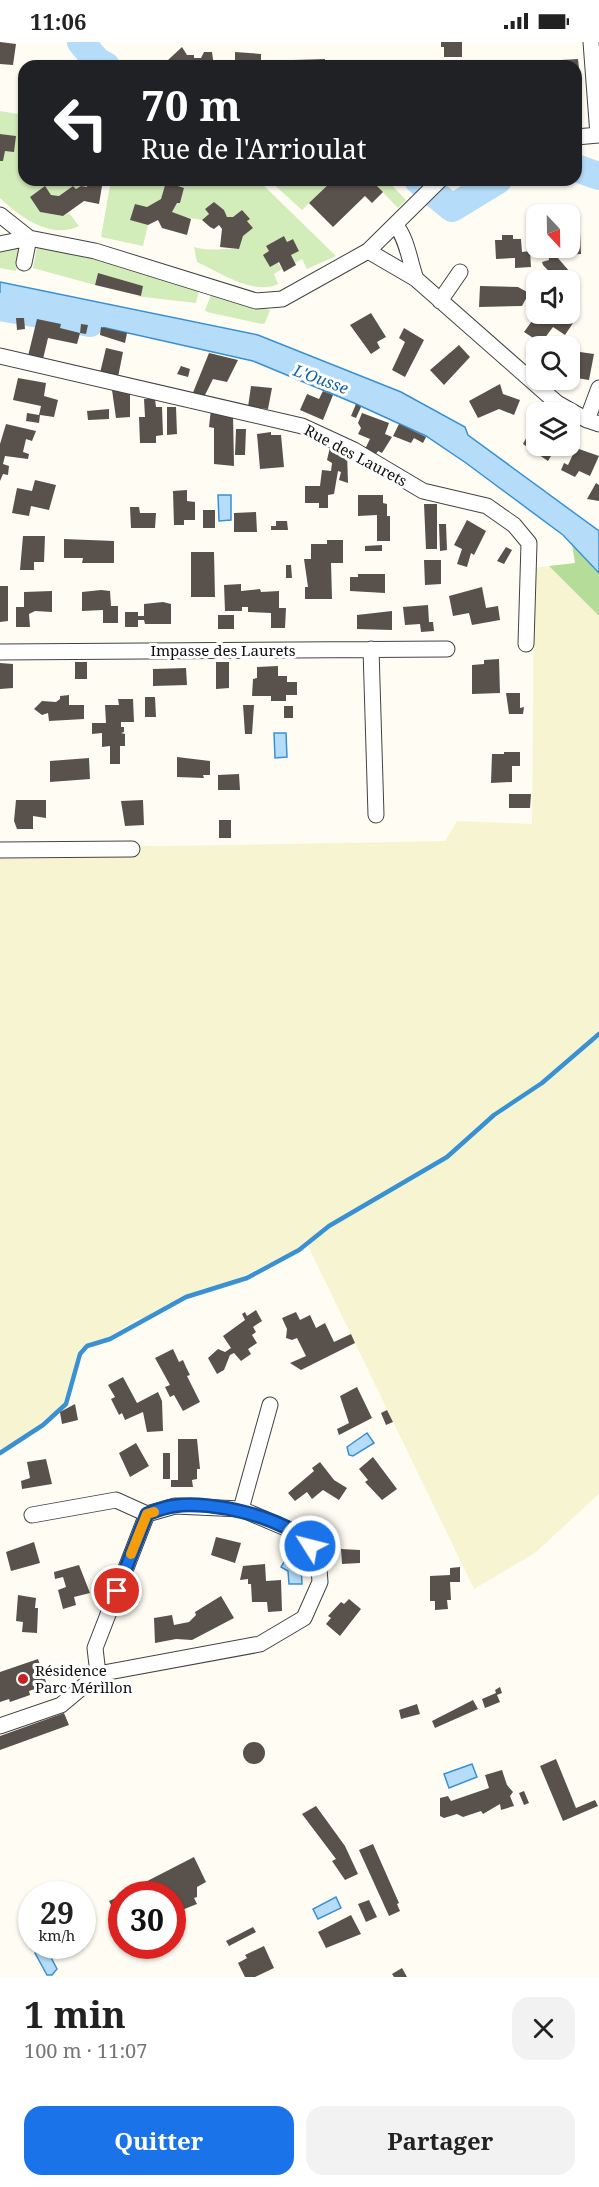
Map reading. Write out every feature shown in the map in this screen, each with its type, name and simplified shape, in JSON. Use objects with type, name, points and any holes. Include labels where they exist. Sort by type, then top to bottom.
[{"type":"street","points":[[582,136],[598,135],[591,42]]},
{"type":"street","points":[[0,244],[29,238],[116,256],[256,301],[282,299],[368,251],[434,186]]},
{"type":"street","points":[[0,215],[29,238]]},
{"type":"street","points":[[396,226],[403,234],[406,254],[416,279]]},
{"type":"street","points":[[24,263],[29,238]]},
{"type":"street","points":[[368,251],[416,279],[557,403],[593,422],[599,388]]},
{"type":"street","points":[[440,301],[460,272]]},
{"type":"street","name":"Rue des Laurets","points":[[0,356],[302,426],[354,450],[423,491],[487,506],[514,525],[529,543],[526,644]]},
{"type":"street","points":[[371,649],[376,815]]},
{"type":"street","name":"Impasse des Laurets","points":[[0,652],[447,649]]},
{"type":"street","points":[[0,850],[132,849]]},
{"type":"street","points":[[241,1509],[270,1406]]},
{"type":"street","points":[[0,1726],[61,1705],[98,1674],[260,1644],[304,1618],[320,1582],[318,1556],[302,1535],[241,1509],[175,1506],[147,1514],[116,1500],[32,1515]]},
{"type":"street","points":[[98,1674],[95,1648],[147,1514]]},
{"type":"shaded area","points":[[549,566],[599,616],[599,1032],[542,1081],[483,1121],[447,1154],[330,1223],[287,1256],[221,1286],[205,1288],[182,1297],[151,1316],[137,1319],[106,1339],[89,1343],[78,1354],[64,1404],[29,1432],[0,1450],[0,845],[166,846],[445,841],[457,821],[532,824],[534,568]]},
{"type":"shaded area","points":[[599,1037],[599,1494],[535,1553],[474,1589],[308,1246],[330,1227],[448,1158],[482,1127],[554,1076]]},
{"type":"green space","points":[[0,111],[18,114],[18,186],[73,186],[59,196],[51,195],[45,187],[30,197],[40,212],[63,216],[69,213],[79,226],[68,230],[47,228],[26,219],[0,198],[0,161],[3,161],[5,151],[15,136],[0,134]]},
{"type":"green space","points":[[110,186],[165,186],[161,199],[147,207],[135,204],[131,220],[148,225],[143,246],[101,237]]},
{"type":"green space","points":[[177,186],[264,186],[336,256],[307,269],[302,259],[295,263],[291,255],[299,250],[293,239],[287,242],[284,236],[266,246],[282,269],[274,274],[278,284],[258,287],[237,281],[197,262],[194,247],[211,250],[239,249],[243,236],[253,228],[247,221],[249,219],[242,210],[233,217],[227,217],[224,210],[214,202],[205,209],[209,214],[202,220],[174,215],[172,212],[177,203],[180,203],[184,188]]},
{"type":"green space","points":[[276,186],[327,186],[302,210]]},
{"type":"green space","points":[[377,186],[393,186],[406,200],[398,208]]},
{"type":"green space","points":[[22,247],[16,271],[0,268],[0,253]]},
{"type":"green space","points":[[37,247],[116,264],[199,290],[196,303],[135,296],[141,296],[143,286],[98,273],[95,285],[33,268]]},
{"type":"green space","points":[[211,295],[270,310],[265,323],[262,324],[207,312],[205,310]]},
{"type":"green space","points":[[572,544],[599,572],[599,616],[549,566],[575,563]]},
{"type":"water","name":"L'Ousse","points":[[0,282],[258,335],[401,392],[465,427],[468,435],[599,531],[599,573],[563,535],[426,436],[253,361],[39,313],[0,320]]},
{"type":"water","points":[[218,495],[231,495],[231,520],[219,521]]},
{"type":"water","points":[[274,733],[286,733],[287,757],[275,758]]},
{"type":"water","points":[[367,1433],[374,1443],[353,1456],[349,1455],[347,1447]]},
{"type":"water","points":[[289,1554],[301,1564],[302,1584],[289,1584],[288,1571],[281,1567]]},
{"type":"water","points":[[472,1764],[477,1777],[449,1788],[444,1774]]},
{"type":"water","points":[[336,1897],[341,1908],[318,1919],[313,1909]]},
{"type":"water","points":[[38,1959],[52,1959],[57,1969],[52,1975],[47,1975]]},
{"type":"building","points":[[0,42],[16,44],[13,65],[0,64]]},
{"type":"building","points":[[441,42],[462,42],[462,57],[444,57],[444,47],[441,47]]},
{"type":"building","points":[[182,47],[187,55],[194,55],[194,58],[201,58],[204,52],[212,52],[213,60],[168,60]]},
{"type":"building","points":[[235,52],[261,54],[261,60],[235,60]]},
{"type":"building","points":[[0,134],[16,136],[14,152],[5,151],[3,161],[0,161]]},
{"type":"building","points":[[45,186],[51,195],[59,196],[73,186],[76,189],[81,186],[102,186],[99,204],[84,201],[63,216],[40,212],[30,197]]},
{"type":"building","points":[[165,186],[184,188],[180,203],[177,203],[172,212],[191,219],[187,235],[162,228],[158,220],[148,225],[130,220],[135,204],[147,207],[161,199]]},
{"type":"building","points":[[327,186],[377,186],[383,192],[372,203],[365,196],[333,227],[309,203]]},
{"type":"building","points":[[214,202],[224,210],[227,217],[233,217],[242,210],[250,219],[247,221],[253,228],[243,236],[239,249],[220,247],[222,229],[219,225],[214,229],[202,220],[209,214],[205,209]]},
{"type":"building","points":[[502,235],[513,235],[513,239],[521,239],[522,252],[526,252],[526,258],[530,258],[531,267],[515,268],[515,258],[496,259],[495,240],[502,240]]},
{"type":"building","points":[[284,236],[287,242],[293,239],[299,251],[291,255],[296,265],[284,272],[279,262],[270,267],[263,255],[269,251],[266,246]]},
{"type":"building","points":[[549,258],[558,258],[568,270],[548,270],[542,262],[549,260]]},
{"type":"building","points":[[98,273],[143,286],[141,296],[95,285]]},
{"type":"building","points":[[480,286],[518,287],[526,291],[526,299],[522,306],[479,307]]},
{"type":"building","points":[[371,313],[386,337],[377,342],[380,348],[371,354],[350,325]]},
{"type":"building","points":[[16,318],[24,318],[25,329],[17,330]]},
{"type":"building","points":[[37,319],[61,324],[60,328],[80,333],[77,344],[48,338],[43,359],[28,356]]},
{"type":"building","points":[[81,324],[88,325],[86,334],[80,333]]},
{"type":"building","points":[[530,324],[572,324],[565,335],[553,327],[546,336],[530,336],[524,332]]},
{"type":"building","points":[[101,327],[127,333],[125,343],[100,335]]},
{"type":"building","points":[[404,328],[424,340],[405,377],[392,370],[405,342],[399,338]]},
{"type":"building","points":[[459,345],[470,357],[444,385],[430,370]]},
{"type":"building","points":[[106,348],[123,352],[118,377],[100,373]]},
{"type":"building","points":[[580,352],[594,354],[589,380],[580,379]]},
{"type":"building","points":[[209,353],[238,360],[227,382],[213,379],[203,399],[192,395]]},
{"type":"building","points":[[181,366],[190,369],[188,377],[177,374]]},
{"type":"building","points":[[18,378],[46,383],[44,396],[58,400],[54,417],[40,415],[39,423],[26,421],[27,413],[39,415],[41,406],[13,400]]},
{"type":"building","points":[[500,384],[503,394],[520,400],[514,415],[499,409],[478,418],[469,401]]},
{"type":"building","points":[[251,386],[272,388],[268,409],[248,407]]},
{"type":"building","points":[[112,390],[130,390],[130,417],[116,418]]},
{"type":"building","points":[[323,391],[333,395],[323,420],[300,410],[307,394],[319,399]]},
{"type":"building","points":[[144,399],[155,399],[156,407],[162,407],[163,435],[156,436],[156,443],[140,443],[139,417],[145,417]]},
{"type":"building","points":[[356,404],[361,407],[356,418],[351,416]]},
{"type":"building","points":[[167,407],[176,407],[177,434],[167,435]]},
{"type":"building","points":[[109,409],[109,419],[88,420],[87,411]]},
{"type":"building","points":[[211,409],[233,414],[234,466],[214,464],[214,428],[209,427]]},
{"type":"building","points":[[362,413],[389,423],[385,434],[392,437],[382,453],[378,451],[376,454],[365,449],[370,439],[358,434],[361,428],[358,423]]},
{"type":"building","points":[[6,424],[36,431],[32,441],[26,439],[23,452],[29,454],[28,459],[5,456],[3,464],[9,466],[8,475],[3,474],[0,481],[0,444]]},
{"type":"building","points":[[399,424],[426,437],[423,443],[414,438],[411,443],[393,436]]},
{"type":"building","points":[[236,429],[246,429],[245,455],[235,455]]},
{"type":"building","points":[[271,432],[271,435],[281,435],[284,467],[260,469],[257,434]]},
{"type":"building","points":[[330,447],[347,452],[348,483],[339,480],[341,472],[338,471],[334,494],[328,495],[328,508],[319,508],[319,503],[305,503],[305,486],[320,486],[322,470],[331,471],[332,463],[327,460]]},
{"type":"building","points":[[580,449],[599,456],[590,476],[579,471],[575,477],[561,470],[564,463],[568,465],[572,456],[580,456]]},
{"type":"building","points":[[541,456],[551,456],[548,461]]},
{"type":"building","points":[[35,480],[56,485],[49,510],[31,506],[29,516],[12,513],[17,488],[32,491]]},
{"type":"building","points":[[596,483],[599,485],[599,501],[587,499]]},
{"type":"building","points":[[187,490],[187,501],[195,502],[195,520],[184,520],[184,525],[174,525],[173,491]]},
{"type":"building","points":[[358,495],[383,495],[383,503],[387,504],[387,516],[390,516],[390,541],[377,541],[377,515],[358,516]]},
{"type":"building","points":[[424,504],[437,504],[437,549],[426,549]]},
{"type":"building","points":[[130,507],[139,507],[140,513],[156,513],[155,528],[131,528]]},
{"type":"building","points":[[203,510],[215,510],[215,528],[203,528]]},
{"type":"building","points":[[256,512],[257,532],[234,532],[234,513]]},
{"type":"building","points":[[467,520],[486,531],[474,555],[471,553],[467,567],[457,564],[462,549],[454,545]]},
{"type":"building","points":[[276,521],[287,521],[288,530],[271,530],[271,526],[276,526]]},
{"type":"building","points":[[439,524],[446,524],[447,550],[440,551]]},
{"type":"building","points":[[23,536],[45,536],[44,562],[34,562],[34,570],[20,570]]},
{"type":"building","points":[[64,539],[114,541],[114,563],[82,563],[83,558],[64,558]]},
{"type":"building","points":[[327,540],[343,540],[343,563],[331,563],[332,599],[305,599],[305,587],[308,587],[304,559],[311,559],[311,544],[327,544]]},
{"type":"building","points":[[382,545],[382,551],[365,551],[365,546]]},
{"type":"building","points":[[506,547],[512,550],[504,564],[497,561]]},
{"type":"building","points":[[191,552],[214,552],[215,597],[191,597]]},
{"type":"building","points":[[424,560],[441,560],[441,584],[425,585]]},
{"type":"building","points":[[286,565],[291,565],[292,578],[286,578]]},
{"type":"building","points":[[358,574],[385,574],[385,593],[350,591],[350,577],[358,577]]},
{"type":"building","points":[[241,584],[241,591],[260,589],[261,592],[279,591],[279,608],[286,608],[285,628],[271,628],[271,613],[248,612],[248,607],[242,607],[242,611],[225,611],[224,585]]},
{"type":"building","points":[[0,586],[8,586],[8,621],[0,622]]},
{"type":"building","points":[[482,587],[486,608],[498,606],[500,620],[472,625],[469,613],[453,616],[449,596]]},
{"type":"building","points":[[52,591],[52,612],[35,611],[29,614],[30,627],[16,627],[16,607],[24,607],[24,592]]},
{"type":"building","points":[[110,591],[111,606],[118,606],[118,623],[103,623],[103,610],[82,611],[82,592]]},
{"type":"building","points":[[163,602],[171,604],[171,624],[145,624],[144,620],[138,620],[138,627],[125,627],[125,612],[138,612],[138,616],[144,616],[144,604]]},
{"type":"building","points":[[428,605],[429,622],[433,622],[434,631],[421,632],[420,624],[405,625],[403,607]]},
{"type":"building","points":[[392,611],[392,630],[357,629],[357,615]]},
{"type":"building","points":[[218,615],[234,615],[234,629],[218,629]]},
{"type":"building","points":[[499,659],[500,693],[472,694],[472,665],[484,664],[484,660]]},
{"type":"building","points":[[75,662],[87,662],[87,679],[75,679]]},
{"type":"building","points":[[216,662],[229,662],[229,688],[216,689]]},
{"type":"building","points":[[0,663],[13,664],[13,688],[0,689]]},
{"type":"building","points":[[278,666],[278,676],[287,676],[287,682],[297,682],[297,695],[286,695],[286,701],[271,701],[271,696],[252,696],[253,679],[257,678],[257,667]]},
{"type":"building","points":[[186,668],[187,685],[153,686],[153,669]]},
{"type":"building","points":[[506,693],[520,693],[520,708],[524,707],[523,714],[509,714]]},
{"type":"building","points":[[69,695],[69,705],[84,705],[84,719],[49,721],[48,713],[42,715],[34,709],[42,701],[56,702],[60,696]]},
{"type":"building","points":[[145,697],[155,697],[156,717],[145,717]]},
{"type":"building","points":[[118,699],[133,699],[134,722],[121,722],[121,727],[124,727],[124,732],[121,733],[125,734],[125,746],[120,746],[120,764],[110,764],[110,746],[102,747],[102,733],[92,734],[92,723],[106,723],[105,705],[119,705]]},
{"type":"building","points":[[243,705],[254,705],[252,734],[245,734]]},
{"type":"building","points":[[284,706],[293,706],[293,718],[284,718]]},
{"type":"building","points":[[504,752],[520,752],[520,766],[512,766],[512,782],[491,783],[492,754],[504,754]]},
{"type":"building","points":[[177,757],[210,761],[210,775],[203,775],[204,778],[177,777]]},
{"type":"building","points":[[89,758],[90,779],[50,782],[50,761]]},
{"type":"building","points":[[239,774],[240,790],[218,790],[218,775]]},
{"type":"building","points":[[509,794],[531,794],[530,808],[509,808]]},
{"type":"building","points":[[16,800],[46,800],[46,818],[33,816],[33,829],[17,829],[14,821]]},
{"type":"building","points":[[143,800],[144,825],[125,826],[121,801]]},
{"type":"building","points":[[219,820],[231,820],[231,838],[219,838]]},
{"type":"building","points":[[256,1310],[262,1321],[253,1327],[256,1332],[252,1335],[257,1343],[248,1349],[251,1354],[241,1361],[234,1353],[230,1355],[224,1370],[217,1374],[208,1358],[218,1349],[225,1352],[231,1348],[223,1336],[245,1320],[242,1314],[245,1312],[247,1316]]},
{"type":"building","points":[[296,1312],[300,1320],[310,1315],[316,1328],[325,1323],[334,1342],[351,1334],[355,1343],[301,1370],[290,1363],[306,1356],[297,1338],[292,1340],[286,1338],[287,1329],[282,1318]]},
{"type":"building","points":[[173,1349],[179,1362],[183,1360],[190,1375],[187,1376],[200,1402],[183,1411],[174,1395],[170,1397],[165,1387],[170,1385],[155,1358]]},
{"type":"building","points":[[123,1377],[137,1403],[158,1392],[162,1401],[163,1431],[147,1432],[143,1412],[125,1420],[122,1413],[119,1415],[111,1399],[115,1397],[108,1385]]},
{"type":"building","points":[[357,1387],[372,1418],[339,1435],[337,1429],[349,1423],[340,1396]]},
{"type":"building","points":[[75,1404],[78,1420],[62,1424],[60,1412]]},
{"type":"building","points":[[387,1410],[393,1422],[386,1425],[381,1413]]},
{"type":"building","points":[[178,1439],[197,1439],[200,1469],[197,1469],[197,1479],[192,1480],[193,1487],[171,1487],[171,1480],[178,1480]]},
{"type":"building","points":[[136,1443],[149,1466],[130,1477],[119,1453]]},
{"type":"building","points":[[163,1453],[170,1453],[170,1479],[163,1479]]},
{"type":"building","points":[[373,1457],[397,1489],[382,1500],[365,1482],[368,1480],[359,1469]]},
{"type":"building","points":[[46,1459],[52,1484],[22,1489],[21,1481],[30,1478],[27,1462]]},
{"type":"building","points":[[320,1462],[334,1480],[347,1488],[339,1500],[323,1490],[312,1499],[307,1492],[295,1501],[288,1493],[314,1471],[312,1468]]},
{"type":"building","points":[[216,1537],[241,1543],[235,1563],[211,1555]]},
{"type":"building","points":[[34,1542],[40,1563],[11,1571],[6,1552]]},
{"type":"building","points":[[341,1549],[360,1550],[360,1563],[342,1564]]},
{"type":"building","points":[[265,1564],[266,1581],[281,1580],[282,1611],[268,1612],[267,1602],[252,1602],[251,1584],[248,1584],[248,1579],[240,1580],[243,1566]]},
{"type":"building","points":[[79,1565],[90,1593],[74,1597],[76,1605],[63,1609],[58,1590],[66,1587],[63,1577],[55,1579],[54,1572]]},
{"type":"building","points":[[460,1567],[460,1582],[450,1582],[451,1600],[447,1600],[448,1609],[435,1610],[435,1601],[430,1601],[430,1576],[450,1575],[450,1568]]},
{"type":"building","points":[[18,1595],[36,1598],[37,1633],[22,1632],[23,1622],[16,1621]]},
{"type":"building","points":[[221,1596],[234,1618],[192,1640],[176,1639],[155,1643],[154,1618],[172,1615],[174,1625],[189,1622],[196,1615],[195,1612]]},
{"type":"building","points":[[349,1599],[361,1609],[340,1636],[326,1624],[331,1618],[328,1616],[341,1602],[344,1604]]},
{"type":"building","name":"Résidence Parc Mérillon","points":[[38,1659],[47,1685],[29,1691],[30,1695],[10,1702],[9,1699],[0,1702],[0,1672]]},
{"type":"building","points":[[500,1687],[502,1693],[497,1695],[500,1702],[485,1708],[482,1699],[496,1693],[495,1690]]},
{"type":"building","points":[[473,1700],[478,1709],[435,1728],[432,1721]]},
{"type":"building","points":[[417,1704],[420,1714],[401,1719],[399,1710]]},
{"type":"building","points":[[64,1713],[69,1725],[0,1750],[0,1736]]},
{"type":"building","points":[[254,1742],[262,1745],[265,1753],[262,1761],[254,1764],[246,1761],[243,1753],[246,1745]]},
{"type":"building","points":[[556,1759],[576,1808],[595,1800],[598,1806],[563,1821],[540,1766]]},
{"type":"building","points":[[502,1770],[507,1785],[513,1792],[510,1796],[514,1806],[501,1810],[500,1804],[483,1814],[481,1811],[463,1817],[457,1814],[444,1818],[440,1816],[440,1798],[448,1796],[451,1801],[489,1788],[485,1775]]},
{"type":"building","points":[[524,1791],[529,1803],[524,1805],[519,1793]]},
{"type":"building","points":[[316,1806],[345,1846],[358,1874],[345,1880],[332,1861],[336,1859],[302,1814]]},
{"type":"building","points":[[373,1844],[399,1903],[397,1904],[400,1911],[389,1916],[359,1850]]},
{"type":"building","points":[[194,1857],[206,1882],[197,1887],[197,1897],[194,1898],[197,1904],[186,1908],[186,1881],[147,1881]]},
{"type":"building","points":[[369,1900],[377,1917],[366,1922],[358,1904]]},
{"type":"building","points":[[351,1915],[361,1934],[326,1948],[318,1932]]},
{"type":"building","points":[[253,1927],[256,1932],[229,1946],[226,1941]]},
{"type":"building","points":[[264,1946],[274,1968],[255,1977],[245,1977],[238,1963],[247,1958],[245,1955]]},
{"type":"building","points":[[402,1968],[407,1977],[394,1977],[392,1974]]},
{"type":"waterway","points":[[81,42],[96,60]]},
{"type":"waterway","points":[[582,170],[599,176]]},
{"type":"waterway","points":[[425,186],[452,208],[488,186]]},
{"type":"waterway","name":"L'Ousse","points":[[0,307],[90,323]]},
{"type":"waterway","points":[[0,1453],[43,1425],[66,1404],[80,1354],[87,1346],[110,1339],[186,1297],[247,1278],[299,1250],[329,1226],[447,1157],[494,1115],[542,1083],[599,1034]]},
{"type":"slow traffic","points":[[131,1554],[147,1514],[154,1512]]},
{"type":"place","name":"Résidence Parc Mérillon","points":[[23,1679]]},
{"type":"route","points":[[117,1591],[147,1514],[175,1506],[241,1509],[302,1535],[310,1546]]}]
